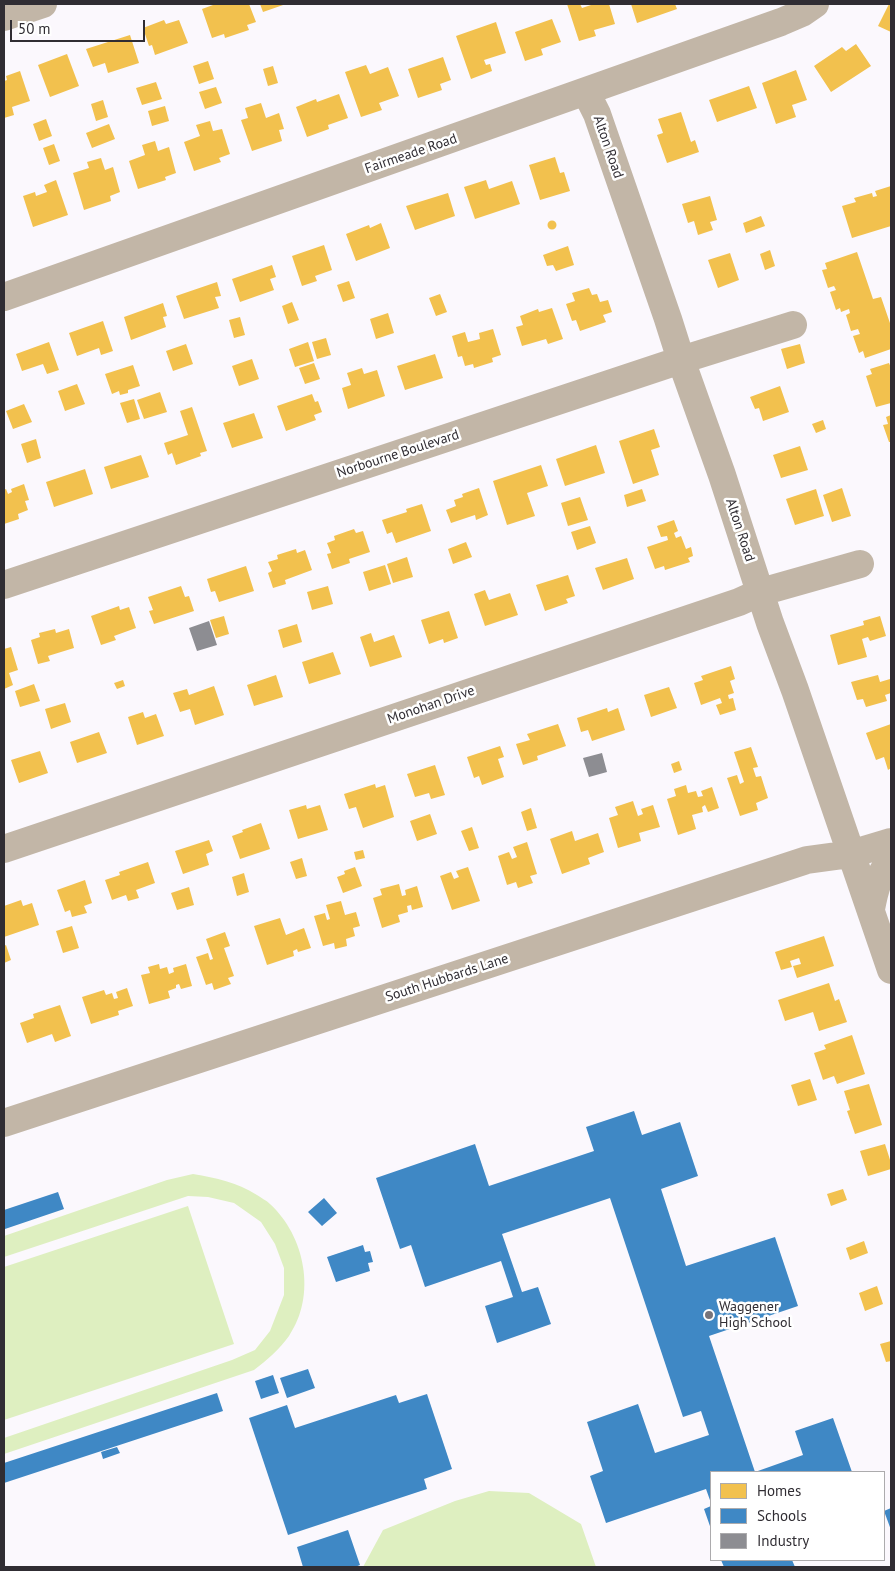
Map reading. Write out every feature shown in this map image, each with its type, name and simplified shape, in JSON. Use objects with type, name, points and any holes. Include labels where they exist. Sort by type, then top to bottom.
[{"type":"street","points":[[4,17],[43,4]]},
{"type":"street","name":"Fairmeade Road","points":[[4,297],[781,22],[802,13],[815,4]]},
{"type":"street","name":"Alton Road","points":[[586,92],[597,114],[891,970]]},
{"type":"street","name":"Norbourne Boulevard","points":[[4,585],[681,360],[793,325]]},
{"type":"street","name":"Monohan Drive","points":[[4,849],[730,606],[761,592],[860,564]]},
{"type":"street","name":"South Hubbards Lane","points":[[4,1123],[807,860],[851,854],[891,842]]},
{"type":"street","points":[[871,909],[876,884],[883,869],[891,859]]},
{"type":"green space","points":[[193,1174],[226,1181],[257,1195],[270,1204],[292,1232],[299,1249],[305,1285],[303,1303],[298,1320],[289,1336],[273,1354],[254,1370],[4,1454],[4,1438],[232,1360],[255,1350],[270,1331],[284,1295],[284,1268],[275,1244],[261,1222],[234,1203],[208,1197],[188,1196],[4,1257],[4,1236],[167,1180]]},
{"type":"green space","points":[[188,1206],[234,1344],[4,1420],[4,1267]]},
{"type":"green space","points":[[489,1491],[529,1493],[581,1524],[596,1567],[363,1567],[383,1530],[455,1501]]},
{"type":"building: Homes","points":[[213,4],[249,4],[256,22],[247,25],[249,30],[225,38],[224,34],[212,38],[202,9]]},
{"type":"building: Homes","points":[[260,4],[286,4],[263,12]]},
{"type":"building: Homes","points":[[567,4],[580,4],[582,8],[594,4],[609,4],[615,24],[594,30],[596,36],[579,41]]},
{"type":"building: Homes","points":[[631,4],[675,4],[677,9],[637,23]]},
{"type":"building: Homes","points":[[889,4],[891,4],[891,32],[878,26]]},
{"type":"building: Homes","points":[[552,19],[561,42],[541,49],[543,55],[525,61],[515,32]]},
{"type":"building: Homes","points":[[164,20],[166,24],[179,20],[188,43],[155,55],[152,45],[149,46],[143,28]]},
{"type":"building: Homes","points":[[496,22],[506,53],[484,60],[486,65],[490,64],[492,71],[471,79],[456,36]]},
{"type":"building: Homes","points":[[130,35],[139,63],[108,73],[105,63],[93,67],[86,49]]},
{"type":"building: Homes","points":[[856,44],[871,66],[831,92],[814,66],[842,47],[846,51]]},
{"type":"building: Homes","points":[[67,54],[79,86],[50,97],[38,65]]},
{"type":"building: Homes","points":[[443,57],[451,80],[440,84],[442,90],[418,98],[408,69]]},
{"type":"building: Homes","points":[[208,61],[214,79],[199,84],[193,66]]},
{"type":"building: Homes","points":[[366,65],[370,74],[388,67],[399,96],[379,103],[382,110],[361,117],[345,72]]},
{"type":"building: Homes","points":[[273,66],[278,83],[268,86],[263,69]]},
{"type":"building: Homes","points":[[796,70],[807,100],[792,105],[796,117],[776,124],[762,83]]},
{"type":"building: Homes","points":[[20,71],[30,101],[12,107],[14,115],[4,118],[4,81],[7,80],[6,76]]},
{"type":"building: Homes","points":[[156,82],[162,99],[142,105],[136,88]]},
{"type":"building: Homes","points":[[749,86],[757,108],[717,122],[709,100]]},
{"type":"building: Homes","points":[[216,87],[222,103],[205,109],[199,92]]},
{"type":"building: Homes","points":[[339,94],[348,118],[328,125],[329,129],[307,137],[296,107],[316,99],[317,102]]},
{"type":"building: Homes","points":[[103,100],[108,117],[96,121],[91,104]]},
{"type":"building: Homes","points":[[261,103],[266,118],[279,113],[284,129],[279,130],[282,141],[252,151],[241,120],[248,118],[245,108]]},
{"type":"building: Homes","points":[[165,106],[169,121],[152,126],[148,111]]},
{"type":"building: Homes","points":[[681,112],[691,142],[695,140],[699,152],[667,163],[657,135],[663,133],[658,119]]},
{"type":"building: Homes","points":[[46,119],[52,136],[39,141],[33,124]]},
{"type":"building: Homes","points":[[210,121],[213,131],[222,129],[230,154],[219,158],[221,162],[194,171],[184,142],[200,136],[196,125]]},
{"type":"building: Homes","points":[[109,124],[115,139],[92,148],[86,133]]},
{"type":"building: Homes","points":[[155,141],[158,151],[169,147],[176,173],[165,177],[166,180],[138,189],[129,161],[145,155],[142,145]]},
{"type":"building: Homes","points":[[54,144],[60,161],[49,165],[43,148]]},
{"type":"building: Homes","points":[[555,157],[560,173],[564,172],[570,191],[540,200],[529,165]]},
{"type":"building: Homes","points":[[101,158],[105,170],[113,167],[120,192],[110,196],[111,201],[84,210],[73,173],[89,168],[87,162]]},
{"type":"building: Homes","points":[[56,180],[68,215],[33,227],[23,196],[35,192],[36,196],[47,192],[44,185]]},
{"type":"building: Homes","points":[[486,180],[489,189],[512,181],[520,204],[475,219],[464,187]]},
{"type":"building: Homes","points":[[891,186],[891,226],[852,238],[842,206],[856,202],[854,198],[872,193],[873,197],[877,196],[875,191]]},
{"type":"building: Homes","points":[[448,193],[455,216],[415,230],[406,206]]},
{"type":"building: Homes","points":[[710,196],[717,220],[710,222],[713,230],[698,235],[694,221],[688,223],[682,204]]},
{"type":"building: Homes","points":[[761,216],[765,226],[746,233],[743,223]]},
{"type":"building: Homes","points":[[552,221],[556,225],[552,229],[548,225]]},
{"type":"building: Homes","points":[[381,223],[390,248],[356,261],[346,234],[369,225],[370,228]]},
{"type":"building: Homes","points":[[324,245],[332,270],[315,276],[317,281],[302,286],[292,256]]},
{"type":"building: Homes","points":[[568,246],[574,265],[556,271],[553,265],[547,266],[543,255]]},
{"type":"building: Homes","points":[[770,250],[775,266],[765,270],[760,254]]},
{"type":"building: Homes","points":[[857,252],[873,299],[881,297],[891,326],[891,349],[865,358],[863,351],[859,353],[853,336],[860,334],[858,329],[851,331],[846,315],[850,313],[849,309],[841,312],[840,308],[836,310],[830,292],[836,290],[834,286],[828,288],[822,270],[827,269],[825,263]]},
{"type":"building: Homes","points":[[730,253],[739,280],[718,288],[708,260]]},
{"type":"building: Homes","points":[[272,265],[276,277],[270,279],[274,290],[240,302],[232,279]]},
{"type":"building: Homes","points":[[349,281],[355,298],[343,302],[337,285]]},
{"type":"building: Homes","points":[[217,282],[221,296],[215,297],[219,308],[184,319],[176,296]]},
{"type":"building: Homes","points":[[589,288],[592,295],[597,294],[600,302],[608,300],[612,312],[603,315],[606,322],[580,331],[576,320],[572,321],[566,304],[575,301],[572,293]]},
{"type":"building: Homes","points":[[440,294],[447,312],[436,316],[429,298]]},
{"type":"building: Homes","points":[[292,302],[299,320],[288,324],[282,306]]},
{"type":"building: Homes","points":[[163,303],[167,316],[163,317],[166,327],[131,340],[124,317]]},
{"type":"building: Homes","points":[[552,308],[563,339],[548,344],[546,339],[522,346],[516,327],[523,325],[520,316],[538,309],[539,312]]},
{"type":"building: Homes","points":[[388,313],[394,333],[376,339],[370,319]]},
{"type":"building: Homes","points":[[240,317],[245,335],[234,338],[229,320]]},
{"type":"building: Homes","points":[[103,321],[113,351],[101,355],[99,348],[77,356],[69,333]]},
{"type":"building: Homes","points":[[493,329],[501,355],[492,358],[493,362],[474,368],[473,364],[465,366],[462,356],[458,357],[452,336],[465,332],[468,342],[480,339],[479,333]]},
{"type":"building: Homes","points":[[326,338],[331,355],[317,359],[312,342]]},
{"type":"building: Homes","points":[[49,342],[59,370],[47,374],[43,364],[22,371],[16,354]]},
{"type":"building: Homes","points":[[308,342],[314,361],[295,367],[289,349]]},
{"type":"building: Homes","points":[[186,344],[193,364],[173,371],[166,351]]},
{"type":"building: Homes","points":[[800,344],[805,363],[787,369],[781,349]]},
{"type":"building: Homes","points":[[435,354],[443,378],[405,390],[397,366]]},
{"type":"building: Homes","points":[[252,359],[259,379],[239,386],[232,366]]},
{"type":"building: Homes","points":[[314,363],[320,379],[305,384],[299,368]]},
{"type":"building: Homes","points":[[889,363],[891,368],[891,403],[876,407],[866,376],[872,374],[870,369]]},
{"type":"building: Homes","points":[[133,365],[140,386],[128,390],[128,393],[120,395],[119,391],[112,394],[105,374]]},
{"type":"building: Homes","points":[[362,368],[364,374],[377,370],[385,396],[348,409],[342,388],[351,385],[347,373]]},
{"type":"building: Homes","points":[[77,384],[85,404],[65,411],[58,391]]},
{"type":"building: Homes","points":[[780,386],[789,412],[763,421],[759,408],[755,409],[750,397]]},
{"type":"building: Homes","points":[[160,392],[167,412],[144,419],[137,400]]},
{"type":"building: Homes","points":[[312,394],[315,402],[318,401],[322,412],[314,415],[316,420],[286,431],[277,406]]},
{"type":"building: Homes","points":[[134,399],[140,419],[127,423],[120,403]]},
{"type":"building: Homes","points":[[24,404],[32,422],[13,429],[6,411]]},
{"type":"building: Homes","points":[[192,407],[207,451],[200,453],[201,456],[176,465],[172,453],[168,455],[164,443],[188,435],[180,411]]},
{"type":"building: Homes","points":[[254,413],[263,438],[232,448],[223,423]]},
{"type":"building: Homes","points":[[891,415],[891,442],[889,442],[883,425],[888,424],[886,417]]},
{"type":"building: Homes","points":[[823,420],[826,429],[816,433],[812,424]]},
{"type":"building: Homes","points":[[654,429],[660,447],[651,450],[659,475],[633,484],[619,441]]},
{"type":"building: Homes","points":[[36,439],[41,458],[27,463],[21,444]]},
{"type":"building: Homes","points":[[596,445],[605,473],[565,486],[556,459]]},
{"type":"building: Homes","points":[[800,446],[808,470],[781,478],[773,455]]},
{"type":"building: Homes","points":[[141,455],[149,477],[111,489],[104,467]]},
{"type":"building: Homes","points":[[541,465],[548,486],[527,493],[535,516],[507,525],[493,481]]},
{"type":"building: Homes","points":[[85,469],[93,494],[54,507],[46,482]]},
{"type":"building: Homes","points":[[24,484],[29,500],[25,501],[28,510],[18,514],[19,519],[4,524],[4,490],[6,489],[8,494],[12,492],[11,489]]},
{"type":"building: Homes","points":[[479,488],[488,515],[476,520],[475,515],[451,523],[446,510],[456,506],[454,500],[463,497],[462,494]]},
{"type":"building: Homes","points":[[842,488],[851,516],[832,522],[823,495]]},
{"type":"building: Homes","points":[[642,489],[646,501],[627,507],[624,495]]},
{"type":"building: Homes","points":[[816,489],[824,516],[795,525],[786,499]]},
{"type":"building: Homes","points":[[580,497],[588,520],[568,526],[561,503]]},
{"type":"building: Homes","points":[[422,504],[431,531],[396,543],[392,532],[387,534],[382,520],[407,512],[406,509]]},
{"type":"building: Homes","points":[[674,520],[678,531],[674,533],[676,538],[681,536],[686,549],[691,547],[693,556],[688,558],[690,562],[665,570],[664,566],[655,569],[647,547],[668,540],[667,536],[661,537],[657,526]]},
{"type":"building: Homes","points":[[590,526],[596,543],[577,550],[571,532]]},
{"type":"building: Homes","points":[[354,529],[356,533],[363,531],[370,552],[349,559],[350,563],[332,569],[327,554],[331,553],[327,543],[335,540],[334,536]]},
{"type":"building: Homes","points":[[466,542],[472,557],[453,564],[448,549]]},
{"type":"building: Homes","points":[[296,549],[297,553],[305,550],[312,570],[285,580],[286,584],[273,588],[268,573],[272,571],[268,562],[278,559],[277,555]]},
{"type":"building: Homes","points":[[407,557],[413,577],[393,583],[387,564]]},
{"type":"building: Homes","points":[[627,558],[634,579],[603,590],[595,568]]},
{"type":"building: Homes","points":[[385,565],[391,584],[369,591],[363,572]]},
{"type":"building: Homes","points":[[246,566],[254,591],[219,602],[215,591],[211,592],[207,579]]},
{"type":"building: Homes","points":[[568,575],[575,596],[566,599],[568,603],[545,611],[536,585]]},
{"type":"building: Homes","points":[[181,586],[185,597],[189,596],[194,611],[154,624],[149,611],[153,610],[148,597]]},
{"type":"building: Homes","points":[[328,586],[333,604],[312,610],[307,592]]},
{"type":"building: Homes","points":[[485,590],[489,600],[510,593],[518,615],[485,626],[474,594]]},
{"type":"building: Homes","points":[[119,606],[120,610],[129,607],[136,628],[114,636],[116,640],[101,645],[91,616]]},
{"type":"building: Homes","points":[[449,611],[458,638],[444,643],[443,639],[429,644],[421,620]]},
{"type":"building: Homes","points":[[224,616],[229,634],[216,638],[210,620]]},
{"type":"building: Homes","points":[[880,616],[886,636],[870,641],[868,637],[862,639],[867,657],[838,665],[830,635],[864,625],[863,621]]},
{"type":"building: Homes","points":[[297,624],[302,642],[283,648],[278,630]]},
{"type":"building: Homes","points":[[55,629],[56,633],[69,629],[74,648],[48,656],[50,661],[38,664],[31,640],[40,637],[39,633]]},
{"type":"building: Homes","points":[[371,633],[374,642],[394,635],[402,657],[370,667],[360,637]]},
{"type":"building: Homes","points":[[11,647],[18,670],[9,673],[13,685],[4,689],[4,649]]},
{"type":"building: Homes","points":[[333,652],[341,674],[309,684],[302,662]]},
{"type":"building: Homes","points":[[731,666],[735,679],[730,681],[734,693],[728,695],[729,699],[733,698],[736,710],[720,715],[716,705],[722,703],[720,698],[701,705],[694,683],[703,680],[701,676]]},
{"type":"building: Homes","points":[[276,675],[283,697],[254,706],[247,685]]},
{"type":"building: Homes","points":[[878,675],[880,682],[890,679],[891,693],[885,695],[887,701],[866,707],[863,699],[857,700],[851,682]]},
{"type":"building: Homes","points":[[123,680],[125,686],[117,689],[114,683]]},
{"type":"building: Homes","points":[[34,684],[40,701],[20,707],[15,691]]},
{"type":"building: Homes","points":[[214,686],[224,715],[195,725],[190,709],[180,712],[173,693],[187,689],[189,695]]},
{"type":"building: Homes","points":[[669,687],[677,708],[651,717],[644,695]]},
{"type":"building: Homes","points":[[65,703],[71,722],[51,729],[45,709]]},
{"type":"building: Homes","points":[[607,708],[608,712],[618,708],[625,730],[592,741],[588,730],[581,732],[577,718]]},
{"type":"building: Homes","points":[[143,712],[145,718],[156,714],[164,736],[137,745],[128,717]]},
{"type":"building: Homes","points":[[558,724],[566,746],[537,756],[538,760],[523,765],[516,744],[530,740],[527,734]]},
{"type":"building: Homes","points":[[891,724],[891,768],[888,770],[884,757],[876,760],[866,733]]},
{"type":"building: Homes","points":[[99,732],[107,753],[77,763],[70,742]]},
{"type":"building: Homes","points":[[500,746],[504,757],[498,759],[504,777],[482,785],[479,776],[474,778],[467,757]]},
{"type":"building: Homes","points":[[751,747],[758,767],[753,768],[756,777],[761,776],[768,798],[756,803],[758,810],[740,816],[727,778],[737,775],[740,784],[744,782],[734,752]]},
{"type":"building: Homes","points":[[40,751],[48,773],[19,783],[11,760]]},
{"type":"building: Homes","points":[[679,761],[682,770],[674,773],[671,764]]},
{"type":"building: Homes","points":[[435,765],[445,795],[431,799],[429,793],[415,797],[407,774]]},
{"type":"building: Homes","points":[[375,784],[376,788],[385,785],[394,817],[363,828],[356,807],[349,809],[344,794]]},
{"type":"building: Homes","points":[[686,785],[688,793],[696,791],[698,797],[703,796],[701,791],[712,787],[719,808],[708,812],[705,805],[702,807],[703,812],[692,815],[696,829],[678,835],[667,799],[676,796],[674,789]]},
{"type":"building: Homes","points":[[633,801],[638,816],[643,814],[641,809],[653,805],[660,827],[639,833],[641,841],[618,848],[609,818],[618,815],[615,807]]},
{"type":"building: Homes","points":[[306,805],[307,809],[320,805],[328,830],[298,839],[289,810]]},
{"type":"building: Homes","points":[[531,808],[537,828],[527,831],[521,812]]},
{"type":"building: Homes","points":[[430,814],[437,834],[417,841],[410,821]]},
{"type":"building: Homes","points":[[261,823],[270,849],[240,859],[232,836]]},
{"type":"building: Homes","points":[[472,827],[479,848],[469,851],[461,831]]},
{"type":"building: Homes","points":[[572,831],[575,841],[598,833],[604,852],[588,858],[590,864],[562,874],[550,839]]},
{"type":"building: Homes","points":[[209,840],[213,851],[206,854],[209,865],[183,874],[175,851]]},
{"type":"building: Homes","points":[[527,842],[537,874],[530,876],[533,883],[518,888],[516,882],[507,885],[498,856],[509,852],[512,859],[517,857],[513,847]]},
{"type":"building: Homes","points":[[363,850],[365,858],[356,860],[354,852]]},
{"type":"building: Homes","points":[[302,858],[307,876],[296,879],[290,862]]},
{"type":"building: Homes","points":[[148,862],[155,883],[136,890],[139,898],[128,901],[126,895],[112,900],[105,880],[120,875],[119,872]]},
{"type":"building: Homes","points":[[355,867],[362,886],[343,893],[337,877],[345,874],[344,871]]},
{"type":"building: Homes","points":[[468,867],[480,901],[452,910],[440,876],[451,872],[454,879],[459,877],[456,871]]},
{"type":"building: Homes","points":[[244,873],[249,892],[237,896],[232,877]]},
{"type":"building: Homes","points":[[85,880],[92,903],[84,906],[87,913],[72,917],[70,910],[65,912],[57,890]]},
{"type":"building: Homes","points":[[399,884],[402,896],[406,895],[405,890],[417,886],[423,907],[412,910],[411,905],[407,906],[408,912],[398,915],[400,922],[382,928],[373,898],[382,895],[380,889]]},
{"type":"building: Homes","points":[[189,887],[194,905],[177,910],[171,893]]},
{"type":"building: Homes","points":[[21,900],[23,906],[32,903],[39,925],[4,937],[4,906]]},
{"type":"building: Homes","points":[[341,901],[345,915],[356,912],[360,926],[353,928],[355,936],[346,939],[347,946],[335,949],[334,943],[323,946],[314,916],[325,913],[327,920],[330,919],[326,905]]},
{"type":"building: Homes","points":[[280,918],[286,935],[304,928],[311,948],[298,952],[297,949],[293,951],[294,956],[267,965],[254,926]]},
{"type":"building: Homes","points":[[72,926],[79,948],[63,953],[56,931]]},
{"type":"building: Homes","points":[[225,932],[230,946],[224,948],[234,976],[228,978],[231,984],[214,990],[212,983],[206,985],[196,957],[208,953],[210,960],[213,959],[206,939]]},
{"type":"building: Homes","points":[[824,936],[834,966],[797,978],[793,966],[801,964],[799,958],[790,961],[792,967],[781,970],[775,952]]},
{"type":"building: Homes","points":[[6,945],[11,960],[4,963],[4,946]]},
{"type":"building: Homes","points":[[159,964],[160,969],[167,967],[169,974],[174,972],[173,968],[186,964],[192,986],[181,989],[179,984],[176,985],[176,988],[168,991],[170,998],[149,1004],[141,975],[150,973],[148,967]]},
{"type":"building: Homes","points":[[829,983],[835,1001],[839,999],[847,1022],[819,1031],[813,1012],[785,1021],[778,1000]]},
{"type":"building: Homes","points":[[127,988],[133,1006],[118,1011],[119,1015],[91,1024],[82,997],[104,990],[106,995],[112,993],[114,999],[118,998],[116,992]]},
{"type":"building: Homes","points":[[60,1005],[71,1036],[55,1042],[52,1034],[27,1043],[20,1023],[34,1018],[33,1014]]},
{"type":"building: Homes","points":[[852,1035],[865,1074],[837,1084],[834,1076],[823,1080],[814,1053],[826,1049],[824,1045]]},
{"type":"building: Homes","points":[[810,1079],[817,1100],[798,1106],[791,1085]]},
{"type":"building: Homes","points":[[869,1084],[882,1125],[855,1134],[847,1111],[850,1110],[844,1091]]},
{"type":"building: Homes","points":[[885,1144],[891,1169],[868,1176],[860,1151]]},
{"type":"building: Homes","points":[[843,1189],[847,1200],[831,1206],[827,1194]]},
{"type":"building: Homes","points":[[864,1241],[868,1253],[850,1260],[846,1248]]},
{"type":"building: Homes","points":[[877,1286],[883,1304],[865,1311],[859,1293]]},
{"type":"building: Homes","points":[[891,1341],[891,1361],[886,1362],[880,1344]]},
{"type":"building: Schools","name":"Waggener High School","points":[[634,1111],[642,1135],[680,1122],[698,1176],[661,1189],[686,1266],[775,1237],[798,1306],[709,1336],[755,1471],[710,1471],[710,1500],[706,1489],[606,1523],[590,1476],[603,1471],[587,1422],[638,1404],[655,1453],[709,1435],[701,1411],[683,1417],[610,1198],[502,1234],[522,1292],[538,1287],[551,1324],[497,1343],[485,1306],[513,1297],[501,1261],[425,1287],[411,1245],[400,1249],[376,1178],[475,1144],[489,1186],[594,1151],[586,1127]]},
{"type":"building: Schools","points":[[58,1192],[64,1209],[5,1229],[4,1210]]},
{"type":"building: Schools","points":[[324,1198],[337,1213],[322,1226],[308,1212]]},
{"type":"building: Schools","points":[[363,1245],[365,1252],[370,1251],[373,1262],[368,1263],[370,1271],[336,1282],[327,1257]]},
{"type":"building: Schools","points":[[308,1369],[315,1388],[287,1398],[280,1378]]},
{"type":"building: Schools","points":[[273,1375],[279,1393],[261,1399],[255,1381]]},
{"type":"building: Schools","points":[[217,1393],[223,1411],[4,1483],[4,1463]]},
{"type":"building: Schools","points":[[427,1394],[452,1469],[424,1479],[427,1489],[288,1535],[249,1418],[287,1405],[295,1428],[396,1395],[399,1403]]},
{"type":"building: Schools","points":[[833,1418],[852,1471],[758,1471],[803,1455],[795,1431]]},
{"type":"building: Schools","points":[[117,1447],[120,1453],[103,1459],[101,1452]]},
{"type":"building: Schools","points":[[710,1506],[710,1526],[704,1509]]},
{"type":"building: Schools","points":[[891,1508],[891,1530],[885,1514],[885,1511]]},
{"type":"building: Schools","points":[[348,1530],[360,1565],[355,1567],[303,1567],[297,1547]]},
{"type":"building: Schools","points":[[721,1561],[792,1561],[795,1567],[724,1567]]},
{"type":"building: Industry","points":[[209,621],[217,645],[197,651],[189,628]]},
{"type":"building: Industry","points":[[602,753],[607,772],[589,777],[583,758]]},
{"type":"place","name":"Waggener High School","points":[[709,1315]]}]
